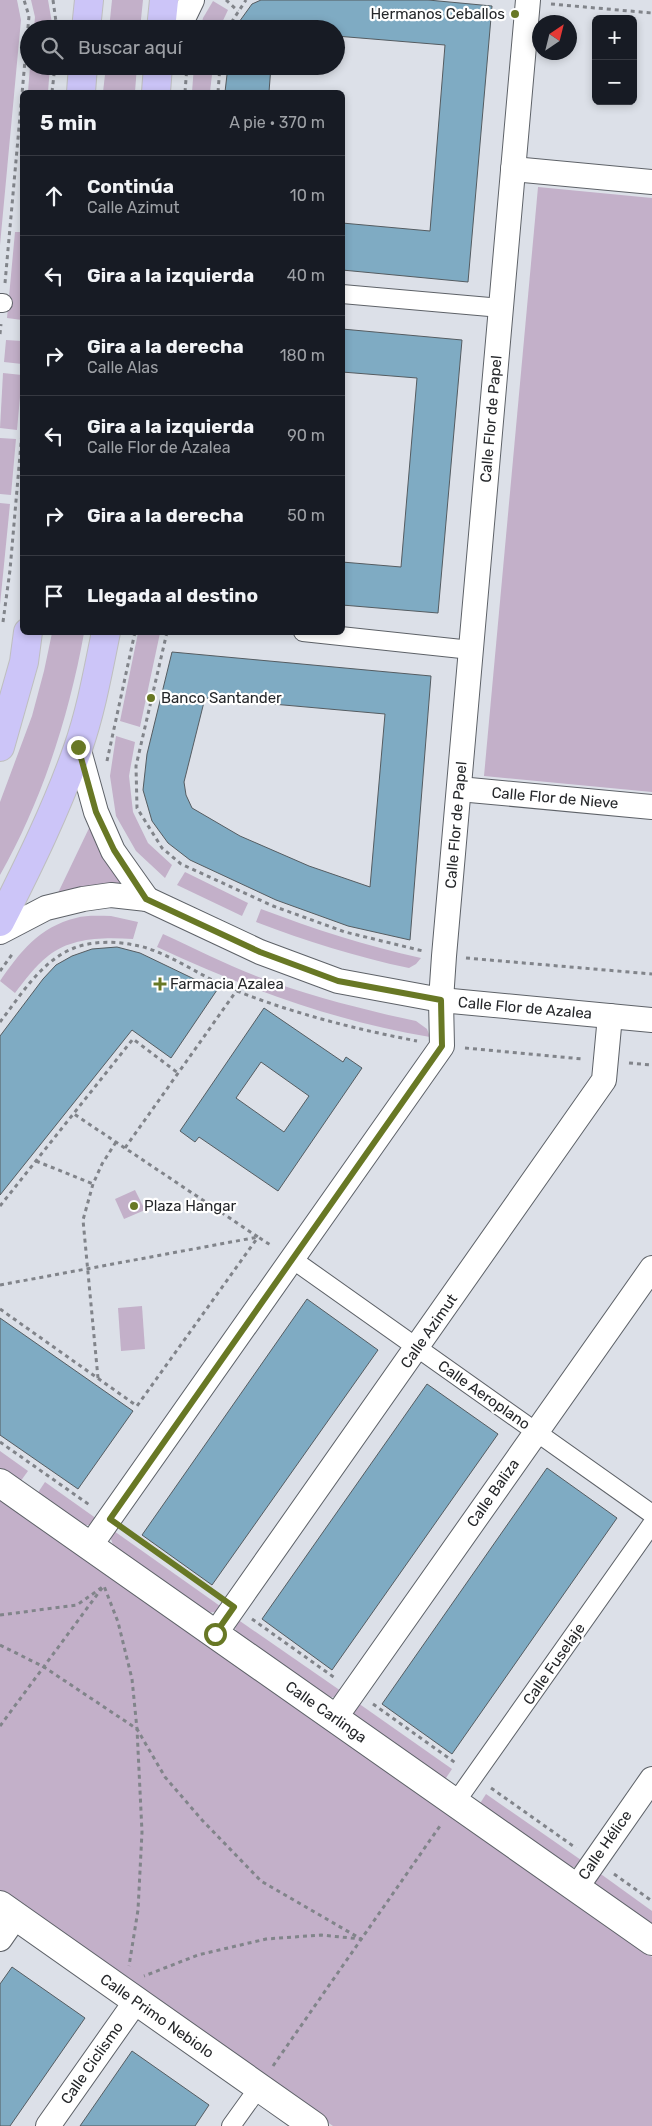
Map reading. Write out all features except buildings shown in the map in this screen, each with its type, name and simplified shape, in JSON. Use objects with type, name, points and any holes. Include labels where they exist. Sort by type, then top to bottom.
[{"type":"main road","points":[[162,20],[164,0]]},
{"type":"main road","points":[[81,90],[82,75]]},
{"type":"main road","points":[[0,747],[24,662],[28,635]]},
{"type":"main road","points":[[0,922],[40,842],[78,747],[95,686],[105,635]]},
{"type":"street","points":[[182,20],[192,0]]},
{"type":"street","name":"Calle Flor de Papel","points":[[442,1046],[441,1000],[444,956],[528,1]]},
{"type":"street","points":[[513,169],[652,182]]},
{"type":"street","points":[[345,294],[501,308]]},
{"type":"street","points":[[331,635],[471,650]]},
{"type":"street","points":[[78,747],[96,812],[114,850],[146,899]]},
{"type":"street","name":"Calle Flor de Nieve","points":[[459,789],[652,808]]},
{"type":"street","points":[[0,932],[46,908],[83,899],[111,895],[146,899]]},
{"type":"street","name":"Calle Flor de Azalea","points":[[146,899],[260,952],[338,981],[441,1000],[652,1020]]},
{"type":"street","name":"Calle Azimut","points":[[215,1634],[604,1080],[610,1016]]},
{"type":"street","points":[[90,1546],[442,1046]]},
{"type":"street","name":"Calle Aeroplano","points":[[292,1259],[652,1514]]},
{"type":"street","name":"Calle Baliza","points":[[335,1718],[652,1268]]},
{"type":"street","name":"Calle Carlinga","points":[[0,1483],[90,1546],[111,1576],[215,1634],[652,1942]]},
{"type":"street","name":"Calle Fuselaje","points":[[455,1803],[652,1524]]},
{"type":"street","name":"Calle Hélice","points":[[576,1888],[652,1778]]},
{"type":"street","points":[[0,1939],[8,1911]]},
{"type":"street","name":"Calle Primo Nebiolo","points":[[8,1911],[314,2126]]},
{"type":"street","name":"Calle Ciclismo","points":[[48,2126],[129,1996]]},
{"type":"street","points":[[231,2126],[259,2087]]},
{"type":"path","points":[[24,0],[29,20]]},
{"type":"path","points":[[53,0],[56,20]]},
{"type":"path","points":[[226,0],[238,10]]},
{"type":"path","points":[[232,20],[246,0]]},
{"type":"path","points":[[528,1],[652,13]]},
{"type":"path","points":[[22,90],[23,75]]},
{"type":"path","points":[[52,90],[54,75]]},
{"type":"path","points":[[185,90],[186,75]]},
{"type":"path","points":[[218,90],[219,75]]},
{"type":"path","points":[[0,334],[20,112]]},
{"type":"path","points":[[2,628],[10,570],[20,455]]},
{"type":"path","points":[[106,762],[135,635]]},
{"type":"path","points":[[167,635],[136,766],[138,808],[162,848],[181,864],[273,906],[345,932],[444,956],[652,974]]},
{"type":"path","points":[[0,1022],[32,980],[53,959],[75,947],[106,942],[135,945],[266,1001],[360,1030],[442,1046],[652,1065]]},
{"type":"path","points":[[125,1148],[237,990]]},
{"type":"path","points":[[0,1206],[133,1039],[178,1073]]},
{"type":"path","points":[[74,1114],[292,1259]]},
{"type":"path","points":[[98,1378],[83,1220],[93,1184],[102,1164],[116,1142]]},
{"type":"path","points":[[36,1161],[93,1184]]},
{"type":"path","points":[[0,1286],[258,1237]]},
{"type":"path","points":[[0,1309],[137,1406],[258,1237]]},
{"type":"path","points":[[0,1442],[652,1901]]},
{"type":"path","points":[[0,1616],[77,1604],[111,1576]]},
{"type":"path","points":[[0,1726],[111,1576]]},
{"type":"path","points":[[111,1576],[118,1622],[132,1679],[137,1729],[142,1842],[138,1910],[128,1972],[129,1996]]},
{"type":"path","points":[[0,1645],[44,1667],[137,1729],[165,1777],[202,1820],[261,1880],[361,1939]]},
{"type":"path","points":[[259,2087],[455,1803]]},
{"type":"path","points":[[129,1996],[136,1979],[198,1955],[266,1940],[322,1935],[361,1939]]},
{"type":"shaded area","points":[[0,0],[17,0],[21,20],[0,245]]},
{"type":"shaded area","points":[[31,0],[48,0],[51,20],[35,20]]},
{"type":"shaded area","points":[[112,0],[143,0],[141,20],[110,20]]},
{"type":"shaded area","points":[[213,1],[228,10],[223,20],[202,20]]},
{"type":"shaded area","points":[[29,75],[49,75],[48,90],[28,90]]},
{"type":"shaded area","points":[[105,75],[136,75],[135,90],[103,90]]},
{"type":"shaded area","points":[[193,75],[212,75],[210,90],[192,90]]},
{"type":"shaded area","points":[[538,187],[652,198],[652,792],[484,776]]},
{"type":"shaded area","points":[[15,232],[20,232],[20,320],[7,318]]},
{"type":"shaded area","points":[[6,340],[20,341],[20,364],[4,362]]},
{"type":"shaded area","points":[[3,373],[20,375],[17,430],[0,428]]},
{"type":"shaded area","points":[[0,438],[16,439],[11,495],[0,494]]},
{"type":"shaded area","points":[[0,503],[10,504],[0,605]]},
{"type":"shaded area","points":[[52,635],[84,635],[62,727],[52,757],[29,818],[0,875],[0,802],[32,716]]},
{"type":"shaded area","points":[[138,635],[160,635],[140,727],[120,721]]},
{"type":"shaded area","points":[[116,736],[135,742],[129,776],[133,812],[148,843],[172,865],[165,878],[136,851],[116,816],[110,776]]},
{"type":"shaded area","points":[[91,824],[135,892],[57,895]]},
{"type":"shaded area","points":[[185,872],[248,903],[242,916],[177,885]]},
{"type":"shaded area","points":[[261,909],[340,936],[421,958],[409,968],[331,948],[256,922]]},
{"type":"shaded area","points":[[111,916],[138,922],[133,939],[100,938],[67,945],[43,960],[30,973],[15,993],[0,981],[23,951],[41,934],[51,928],[80,917]]},
{"type":"shaded area","points":[[163,934],[275,983],[346,1004],[416,1021],[427,1029],[430,1037],[359,1022],[325,1012],[223,976],[157,947]]},
{"type":"shaded area","points":[[135,1190],[145,1210],[124,1219],[115,1199]]},
{"type":"shaded area","points":[[142,1306],[145,1349],[121,1351],[118,1308]]},
{"type":"shaded area","points":[[0,1451],[28,1471],[20,1482],[0,1468]]},
{"type":"shaded area","points":[[45,1482],[97,1519],[91,1525],[80,1525],[37,1494]]},
{"type":"shaded area","points":[[0,1498],[652,1957],[652,2126],[333,2126],[0,1892]]},
{"type":"shaded area","points":[[114,1531],[220,1606],[215,1612],[207,1613],[114,1548],[111,1539]]},
{"type":"shaded area","points":[[237,1619],[341,1691],[335,1697],[327,1698],[238,1636],[235,1628]]},
{"type":"shaded area","points":[[358,1703],[452,1769],[444,1781],[355,1718],[353,1710]]},
{"type":"shaded area","points":[[486,1794],[581,1860],[575,1867],[567,1867],[479,1805]]},
{"type":"shaded area","points":[[598,1872],[652,1911],[652,1927],[597,1888],[594,1880]]},
{"type":"place","name":"Hermanos Ceballos","points":[[515,14]]},
{"type":"place","name":"Banco Santander","points":[[151,698]]},
{"type":"place","name":"Farmacia Azalea","points":[[160,984]]},
{"type":"place","name":"Plaza Hangar","points":[[134,1206]]},
{"type":"route","points":[[78,747],[96,812],[114,850],[146,899],[260,952],[338,981],[441,1000],[442,1046],[110,1519],[234,1607],[215,1634]]}]
